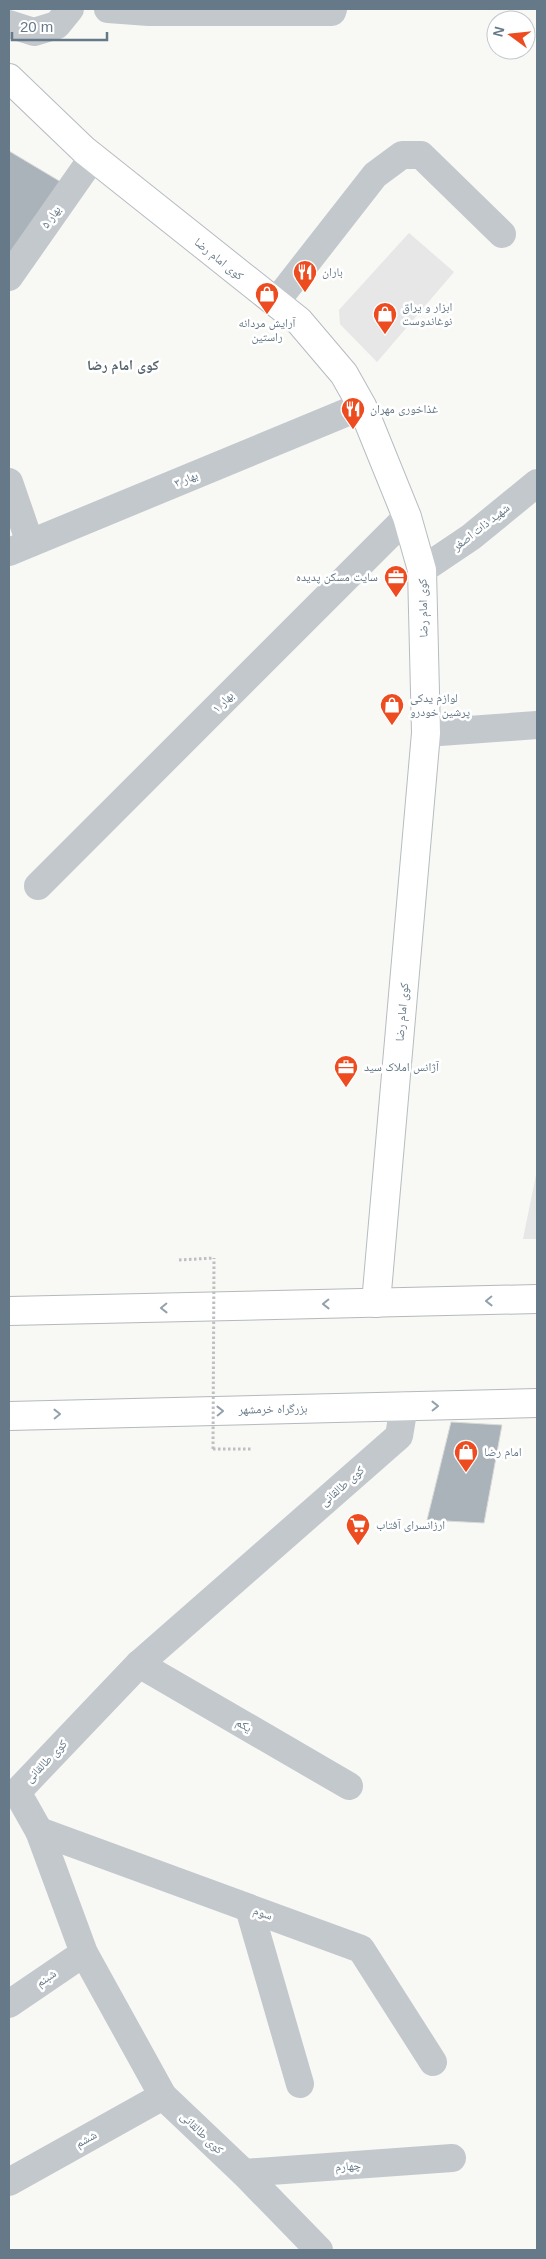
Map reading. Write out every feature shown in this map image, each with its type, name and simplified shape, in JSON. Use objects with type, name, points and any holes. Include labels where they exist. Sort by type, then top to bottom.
[{"type":"main road","name":"کوی امام رضا","points":[[9,78],[93,157],[299,322],[344,374],[362,406],[407,517],[422,570],[426,733],[376,1303]]},
{"type":"main road","points":[[9,1311],[537,1299]]},
{"type":"main road","name":"بزرگراه خرمشهر","points":[[9,1416],[537,1403]]},
{"type":"street","points":[[9,25],[34,32],[57,24],[70,9]]},
{"type":"street","points":[[108,9],[149,12],[332,12],[333,9]]},
{"type":"street","points":[[275,303],[374,175],[402,155],[421,155],[502,234]]},
{"type":"street","name":"بهار ۵","points":[[9,277],[93,157]]},
{"type":"street","name":"بهار ۳","points":[[19,548],[362,406]]},
{"type":"street","points":[[9,482],[19,548]]},
{"type":"street","name":"شهید ذات اصغر","points":[[422,570],[471,536],[537,483]]},
{"type":"street","name":"بهار ۱","points":[[38,886],[407,517]]},
{"type":"street","points":[[426,733],[537,725]]},
{"type":"street","name":"کوی طالقانی","points":[[319,2250],[244,2173],[164,2096],[84,1953],[40,1831],[11,1791],[139,1664],[399,1436],[404,1406]]},
{"type":"street","name":"یکم","points":[[139,1664],[349,1786]]},
{"type":"street","name":"سوم","points":[[40,1831],[361,1949],[433,2062]]},
{"type":"street","points":[[249,1908],[300,2084]]},
{"type":"street","name":"شبنم","points":[[9,2004],[84,1953]]},
{"type":"street","name":"ششم","points":[[9,2182],[164,2096]]},
{"type":"street","name":"چهارم","points":[[244,2173],[452,2158]]},
{"type":"path","points":[[179,1260],[214,1258],[213,1449],[251,1448]]},
{"type":"shaded area","points":[[409,233],[454,272],[377,362],[340,324],[339,310]]},
{"type":"shaded area","points":[[537,1170],[537,1239],[523,1239]]},
{"type":"building","points":[[9,151],[66,185],[9,261]]},
{"type":"building","name":"امام رضا","points":[[451,1422],[502,1425],[484,1523],[427,1520]]},
{"type":"place","name":"باران","points":[[305,293]]},
{"type":"place","name":"آرایش مردانه راستین","points":[[267,315]]},
{"type":"place","name":"ابزار و یراق نوغاندوست","points":[[385,335]]},
{"type":"place","name":"غذاخوری مهران","points":[[353,430]]},
{"type":"place","name":"سایت مسکن پدیده","points":[[396,598]]},
{"type":"place","name":"لوازم یدکی پرشین خودرو","points":[[392,726]]},
{"type":"place","name":"آژانس املاک سید","points":[[346,1088]]},
{"type":"place","name":"امام رضا","points":[[466,1473]]},
{"type":"place","name":"ارزانسرای آفتاب","points":[[358,1546]]},
{"type":"district","name":"کوی امام رضا","points":[[123,365]]}]
